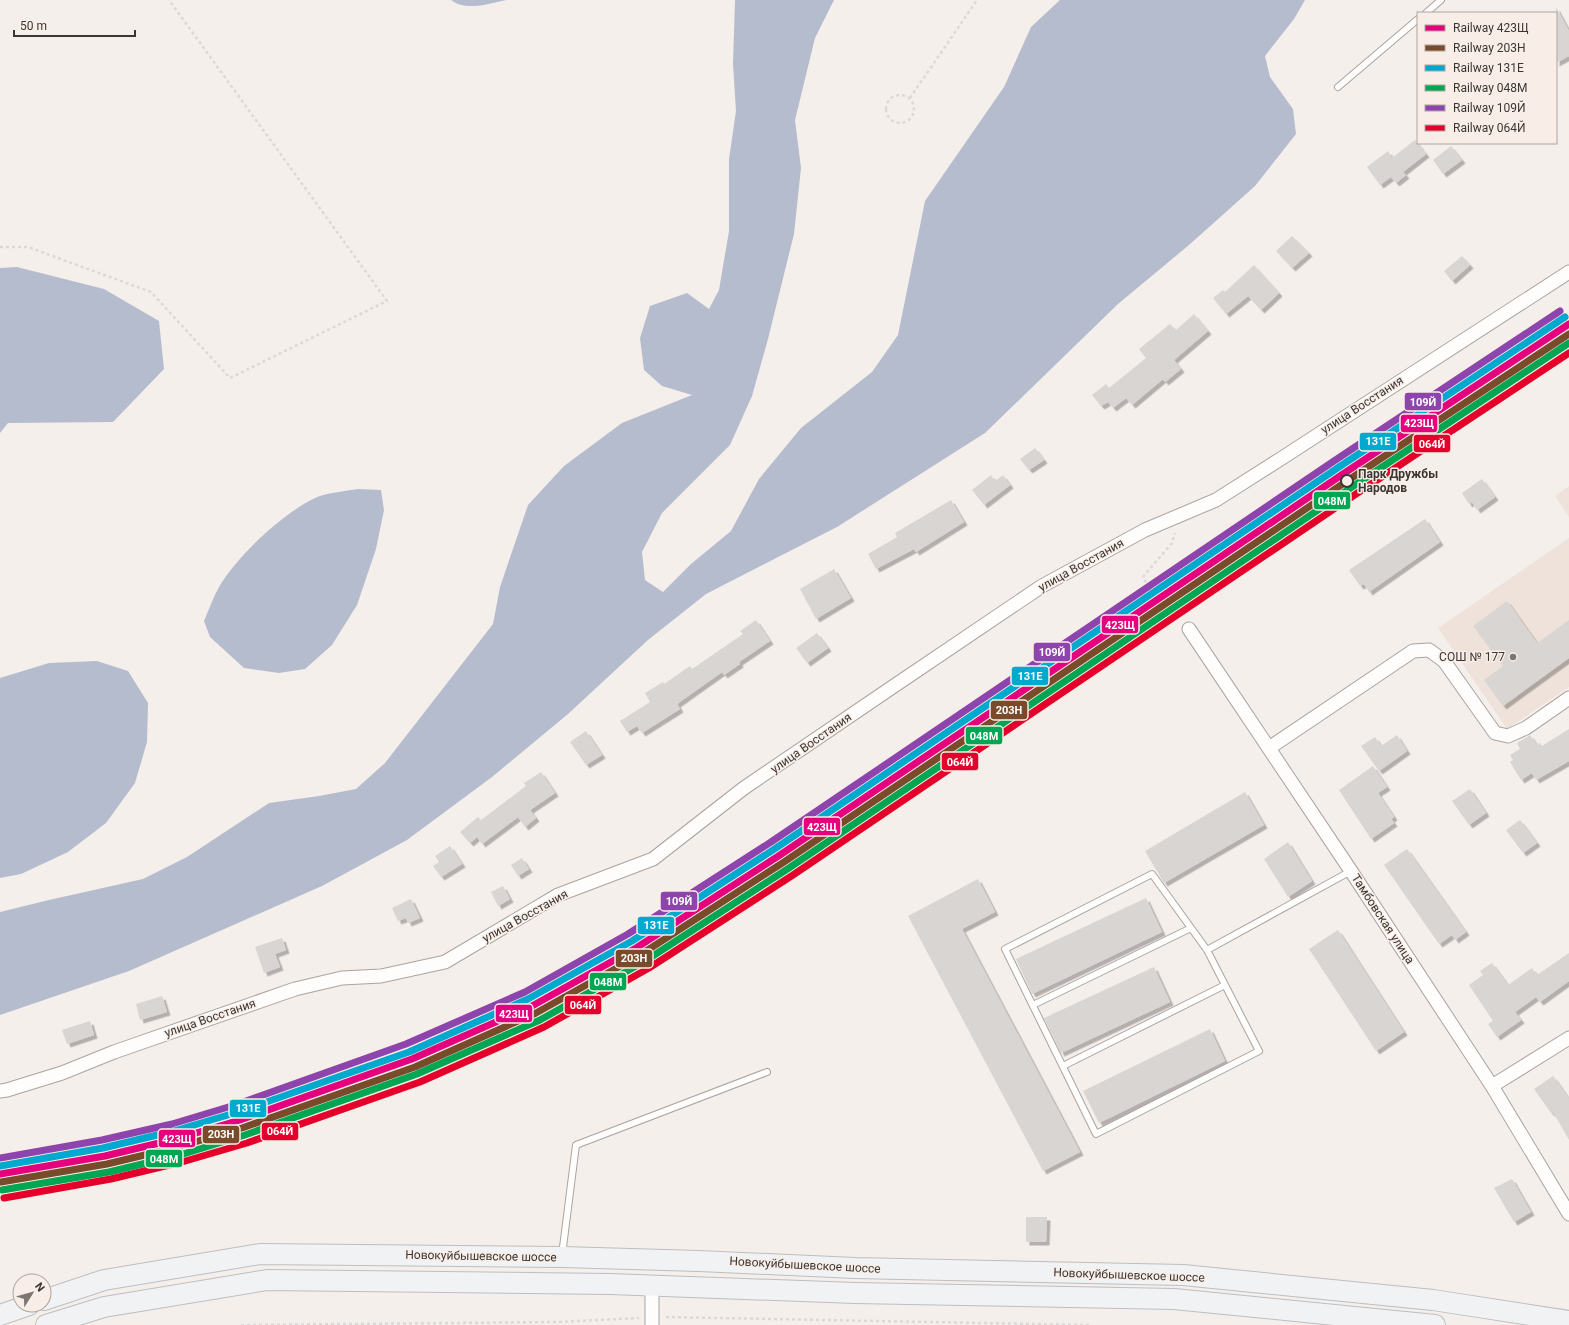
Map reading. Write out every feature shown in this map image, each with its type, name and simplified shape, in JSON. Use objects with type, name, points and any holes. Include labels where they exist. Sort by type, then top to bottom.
[{"type":"main road","name":"Новокуйбышевское шоссе","points":[[52,1297],[104,1280],[260,1254],[562,1257],[699,1260],[855,1268],[1184,1275],[1432,1300],[1569,1321]]},
{"type":"main road","name":"Новокуйбышевское шоссе","points":[[46,1325],[104,1307],[266,1280],[610,1284],[847,1293],[1174,1299],[1433,1325]]},
{"type":"main road","points":[[0,1314],[12,1310]]},
{"type":"street","name":"улица Восстания","points":[[0,1090],[7,1090],[62,1073],[114,1052],[295,989],[342,978],[381,976],[445,962],[558,895],[653,859],[744,788],[1042,586],[1145,530],[1216,500],[1569,272]]},
{"type":"street","name":"Тамбовская улица","points":[[1189,630],[1351,871],[1492,1086],[1569,1214]]},
{"type":"street","points":[[1269,748],[1413,651],[1429,650],[1444,661],[1495,733],[1508,736],[1526,728],[1569,698]]},
{"type":"street","points":[[1492,1086],[1569,1038]]},
{"type":"street","points":[[652,1286],[652,1325]]},
{"type":"lane","points":[[1427,12],[1441,0]]},
{"type":"lane","points":[[1338,86],[1417,21]]},
{"type":"lane","points":[[1207,950],[1351,871]]},
{"type":"lane","points":[[1152,874],[1207,950],[1260,1051],[1096,1134],[1005,949],[1152,874]]},
{"type":"lane","points":[[1033,1005],[1191,928]]},
{"type":"lane","points":[[1062,1066],[1225,985]]},
{"type":"lane","points":[[562,1257],[576,1145],[767,1072]]},
{"type":"path","points":[[0,247],[28,247],[151,292],[230,378],[387,301],[169,0]]},
{"type":"path","points":[[910,98],[977,0]]},
{"type":"path","points":[[904,95],[910,98],[914,103],[915,109],[913,116],[903,123],[897,123],[891,120],[887,115],[886,109],[887,102],[891,97],[904,95]]},
{"type":"path","points":[[1165,613],[1156,602],[1143,577],[1172,543],[1180,515]]},
{"type":"shaded area","points":[[1569,486],[1569,517],[1555,496]]},
{"type":"shaded area","name":"СОШ № 177","points":[[1569,538],[1569,687],[1507,729],[1438,628]]},
{"type":"water","points":[[451,0],[507,0],[471,6],[457,4]]},
{"type":"water","points":[[735,0],[834,0],[815,38],[795,120],[801,168],[794,234],[752,396],[730,445],[662,513],[642,552],[645,580],[663,592],[691,564],[731,531],[759,479],[801,428],[872,372],[898,335],[925,201],[1004,87],[1031,27],[1060,0],[1305,0],[1294,19],[1265,56],[1270,77],[1293,109],[1296,134],[1255,186],[1189,245],[1118,304],[985,433],[837,527],[706,594],[648,640],[568,714],[492,777],[407,840],[322,886],[129,971],[0,1015],[0,912],[143,879],[187,857],[269,803],[356,789],[385,763],[493,624],[500,587],[528,505],[564,466],[622,423],[692,395],[662,386],[644,370],[640,338],[650,306],[687,293],[709,309],[719,290],[729,231],[729,159],[736,111],[733,64]]},
{"type":"water","points":[[17,267],[104,289],[159,321],[164,369],[113,422],[8,423],[0,433],[0,268]]},
{"type":"water","points":[[358,489],[381,490],[384,510],[376,549],[357,605],[332,645],[305,669],[279,673],[244,668],[210,637],[204,621],[219,587],[237,562],[249,549],[262,536],[289,514],[319,496]]},
{"type":"water","points":[[97,661],[128,671],[148,703],[147,742],[135,783],[106,823],[68,852],[21,874],[0,878],[0,678],[49,663]]},
{"type":"building","points":[[1556,7],[1569,31],[1569,56],[1557,62],[1557,12]]},
{"type":"building","points":[[1415,140],[1426,154],[1403,172],[1406,175],[1396,183],[1391,177],[1380,185],[1367,167],[1388,151],[1392,158]]},
{"type":"building","points":[[1451,146],[1462,160],[1443,174],[1433,160]]},
{"type":"building","points":[[1292,236],[1309,253],[1292,268],[1276,251]]},
{"type":"building","points":[[1462,256],[1470,265],[1452,281],[1444,271]]},
{"type":"building","points":[[1254,265],[1279,293],[1261,310],[1248,296],[1226,314],[1213,298],[1223,290],[1225,292]]},
{"type":"building","points":[[1194,314],[1208,331],[1174,360],[1181,369],[1165,382],[1163,379],[1132,405],[1126,398],[1113,408],[1108,402],[1101,406],[1092,395],[1106,384],[1109,388],[1146,358],[1139,349],[1170,324],[1176,330]]},
{"type":"building","points":[[1035,448],[1044,460],[1029,470],[1020,459]]},
{"type":"building","points":[[991,475],[995,481],[1003,475],[1010,485],[984,505],[972,490]]},
{"type":"building","points":[[1482,479],[1495,497],[1477,510],[1472,502],[1469,504],[1462,493]]},
{"type":"building","points":[[951,500],[964,522],[916,552],[914,549],[876,569],[868,554],[897,537],[895,533]]},
{"type":"building","points":[[1425,519],[1440,542],[1369,592],[1364,584],[1360,586],[1349,570]]},
{"type":"building","points":[[834,569],[851,598],[816,619],[800,589]]},
{"type":"building","points":[[1507,601],[1537,643],[1569,620],[1569,658],[1503,706],[1484,680],[1503,666],[1473,626]]},
{"type":"building","points":[[756,620],[770,641],[739,662],[740,664],[724,675],[722,672],[677,704],[680,709],[642,733],[637,726],[627,732],[620,721],[650,702],[645,693],[663,682],[664,684],[690,666],[692,669],[743,634],[740,631]]},
{"type":"building","points":[[817,633],[828,648],[807,663],[796,648]]},
{"type":"building","points":[[1569,729],[1569,761],[1536,780],[1532,773],[1521,780],[1510,762],[1513,760],[1510,755],[1520,749],[1517,743],[1530,735],[1537,745],[1540,743],[1542,746]]},
{"type":"building","points":[[586,731],[602,755],[586,765],[570,742]]},
{"type":"building","points":[[1397,735],[1407,751],[1379,771],[1361,746],[1375,737],[1381,746]]},
{"type":"building","points":[[1373,766],[1387,787],[1378,793],[1394,817],[1391,819],[1394,823],[1371,839],[1339,790]]},
{"type":"building","points":[[541,772],[555,793],[530,810],[536,818],[525,827],[518,817],[482,844],[477,837],[470,843],[460,832],[478,817],[481,820],[526,786],[524,783]]},
{"type":"building","points":[[1470,789],[1486,813],[1469,825],[1452,801]]},
{"type":"building","points":[[1245,792],[1264,825],[1164,883],[1145,851]]},
{"type":"building","points":[[1520,820],[1537,843],[1523,853],[1506,830]]},
{"type":"building","points":[[1288,842],[1312,881],[1288,897],[1264,859]]},
{"type":"building","points":[[450,846],[462,864],[441,877],[433,866],[439,862],[435,856]]},
{"type":"building","points":[[1407,849],[1466,932],[1455,940],[1452,935],[1439,944],[1384,865]]},
{"type":"building","points":[[522,858],[529,869],[518,876],[511,865]]},
{"type":"building","points":[[978,879],[995,912],[962,929],[1080,1152],[1043,1171],[908,916]]},
{"type":"building","points":[[503,886],[510,899],[498,906],[491,892]]},
{"type":"building","points":[[1146,898],[1162,932],[1032,994],[1016,959]]},
{"type":"building","points":[[411,899],[420,918],[408,923],[406,918],[398,921],[392,908]]},
{"type":"building","points":[[1338,930],[1404,1032],[1376,1051],[1309,949]]},
{"type":"building","points":[[282,938],[286,950],[275,954],[280,967],[264,973],[255,947]]},
{"type":"building","points":[[1569,953],[1569,981],[1540,1002],[1536,997],[1515,1012],[1521,1020],[1497,1037],[1488,1024],[1493,1021],[1469,985],[1483,975],[1480,971],[1492,963],[1508,985],[1532,968],[1537,975]]},
{"type":"building","points":[[1154,967],[1170,1002],[1061,1053],[1044,1018]]},
{"type":"building","points":[[162,996],[167,1012],[140,1020],[136,1004]]},
{"type":"building","points":[[90,1021],[94,1035],[67,1044],[62,1030]]},
{"type":"building","points":[[1210,1029],[1225,1061],[1099,1123],[1083,1091]]},
{"type":"building","points":[[1553,1076],[1569,1099],[1569,1140],[1553,1112],[1551,1113],[1534,1089]]},
{"type":"building","points":[[1512,1179],[1531,1212],[1514,1222],[1494,1188]]},
{"type":"building","points":[[1026,1217],[1047,1217],[1046,1242],[1026,1242]]},
{"type":"rail line","name":"109Й","points":[[0,1158],[102,1140],[172,1124],[235,1105],[406,1044],[525,992],[628,934],[771,842],[1334,461],[1560,311]]},
{"type":"rail line","name":"131Е","points":[[0,1166],[103,1148],[174,1131],[238,1112],[409,1052],[528,999],[632,941],[776,848],[1339,467],[1565,317]]},
{"type":"rail line","name":"423Щ","points":[[0,1174],[105,1156],[176,1139],[240,1120],[412,1059],[532,1006],[636,948],[780,855],[1343,474],[1569,324]]},
{"type":"rail line","name":"203Н","points":[[1,1182],[107,1164],[178,1147],[242,1128],[415,1067],[536,1013],[640,955],[784,862],[1347,481],[1569,334]]},
{"type":"rail line","name":"048М","points":[[2,1190],[109,1172],[180,1155],[245,1135],[417,1074],[540,1020],[645,961],[789,868],[1352,487],[1569,343]]},
{"type":"rail line","name":"064Й","points":[[4,1198],[111,1179],[182,1162],[247,1143],[420,1082],[544,1027],[649,968],[793,875],[1356,494],[1569,353]]},
{"type":"place","name":"Парк Дружбы Народов","points":[[1347,481]]},
{"type":"place","name":"СОШ № 177","points":[[1513,657]]}]
